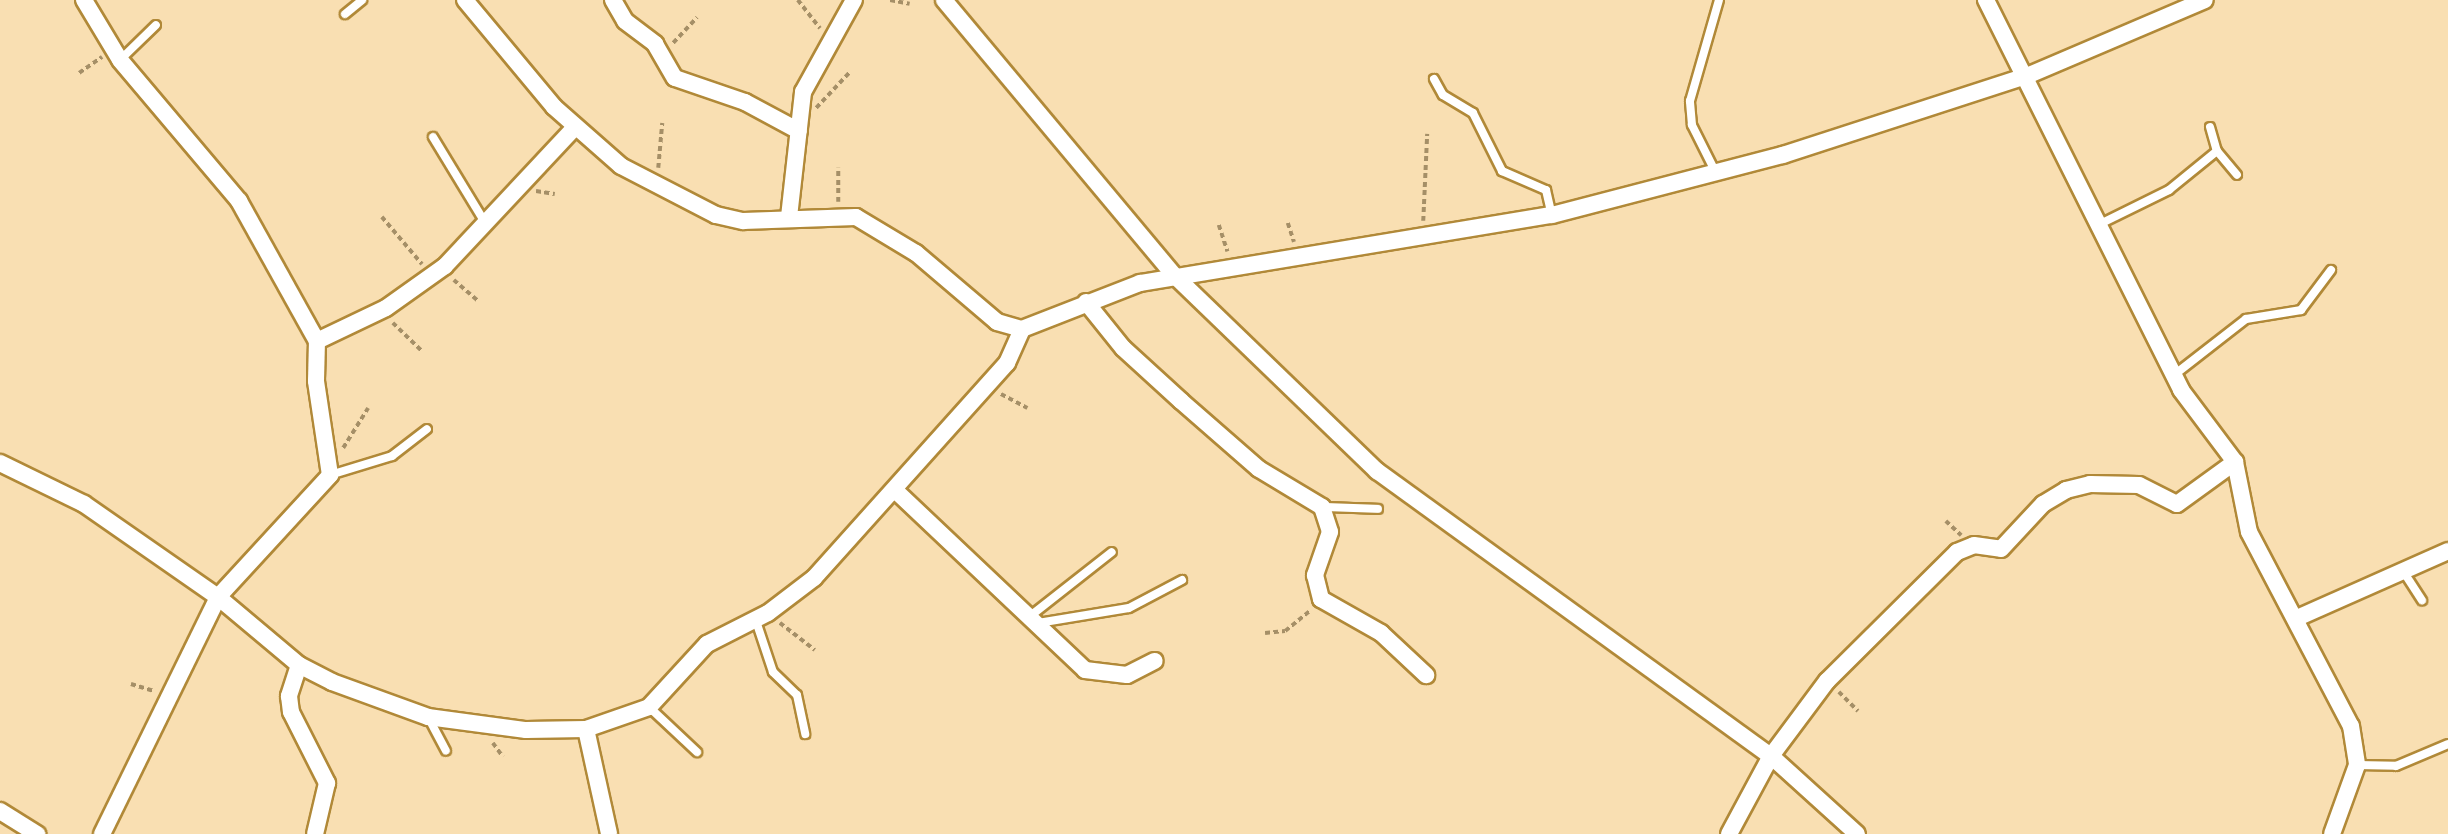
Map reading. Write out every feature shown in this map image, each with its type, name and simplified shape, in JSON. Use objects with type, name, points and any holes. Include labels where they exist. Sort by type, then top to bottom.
[{"type":"street","points":[[84,0],[116,55],[239,201],[317,341],[316,381],[331,458],[330,475],[218,597],[166,695],[102,834]]},
{"type":"street","points":[[465,0],[575,127],[651,183],[716,215],[743,221],[838,215],[881,228],[997,322],[1021,329],[1086,302],[1175,276],[1552,215],[1716,173],[2029,75],[2205,0]]},
{"type":"street","points":[[612,0],[662,55],[669,71],[688,85],[745,102],[799,131]]},
{"type":"street","points":[[789,217],[801,114],[814,64],[854,0]]},
{"type":"street","points":[[944,0],[1175,276],[1234,339],[1377,471],[1771,756],[1857,834]]},
{"type":"street","points":[[1986,0],[2029,75],[2174,375],[2235,462],[2249,532],[2297,618],[2351,726],[2357,765],[2337,831]]},
{"type":"street","points":[[317,341],[386,308],[439,271],[575,127]]},
{"type":"street","points":[[1086,302],[1123,348],[1181,401],[1259,468],[1322,507],[1330,532],[1315,575],[1321,599],[1381,633],[1426,675]]},
{"type":"street","points":[[0,463],[84,504],[218,597],[299,665],[383,705],[428,718],[526,730],[586,729],[649,707],[707,644],[762,616],[814,578],[897,492],[1007,363],[1021,329]]},
{"type":"street","points":[[1729,834],[1771,756],[1827,681],[1957,552],[1974,545],[2001,549],[2043,504],[2066,490],[2090,484],[2139,485],[2177,504],[2235,462]]},
{"type":"street","points":[[897,492],[1077,664],[1104,677],[1127,675],[1155,661]]},
{"type":"street","points":[[2297,618],[2448,551]]},
{"type":"street","points":[[299,665],[289,696],[291,712],[327,783],[315,834]]},
{"type":"street","points":[[586,729],[609,834]]},
{"type":"street","points":[[0,811],[37,834]]},
{"type":"lane","points":[[345,14],[362,0]]},
{"type":"lane","points":[[1716,173],[1692,125],[1690,101],[1719,0]]},
{"type":"lane","points":[[116,55],[156,25]]},
{"type":"lane","points":[[1434,79],[1443,95],[1473,113],[1502,171],[1542,184],[1552,215]]},
{"type":"lane","points":[[2210,127],[2217,151],[2237,175]]},
{"type":"lane","points":[[433,137],[484,221]]},
{"type":"lane","points":[[2102,223],[2169,190],[2217,151]]},
{"type":"lane","points":[[2174,375],[2246,320],[2301,310],[2332,270]]},
{"type":"lane","points":[[330,475],[392,456],[427,429]]},
{"type":"lane","points":[[1322,507],[1378,509]]},
{"type":"lane","points":[[1032,620],[1112,552]]},
{"type":"lane","points":[[2403,571],[2422,600]]},
{"type":"lane","points":[[1032,620],[1129,608],[1182,580]]},
{"type":"lane","points":[[762,616],[773,672],[797,695],[805,734]]},
{"type":"lane","points":[[649,707],[697,752]]},
{"type":"lane","points":[[428,718],[446,751]]},
{"type":"lane","points":[[2357,765],[2396,766],[2448,744]]},
{"type":"path","points":[[798,0],[832,39]]},
{"type":"path","points":[[890,0],[910,4]]},
{"type":"path","points":[[662,55],[697,17]]},
{"type":"path","points":[[79,73],[116,55]]},
{"type":"path","points":[[801,114],[822,106],[849,73]]},
{"type":"path","points":[[651,183],[660,163],[662,123]]},
{"type":"path","points":[[1425,237],[1427,134]]},
{"type":"path","points":[[838,168],[838,215]]},
{"type":"path","points":[[382,217],[439,271],[478,302]]},
{"type":"path","points":[[1219,225],[1233,267]]},
{"type":"path","points":[[386,308],[422,351]]},
{"type":"path","points":[[987,386],[1027,408]]},
{"type":"path","points":[[331,458],[350,442],[368,408]]},
{"type":"path","points":[[1265,633],[1297,625],[1321,599]]},
{"type":"path","points":[[762,616],[816,650]]},
{"type":"path","points":[[1827,681],[1858,711]]},
{"type":"path","points":[[131,684],[166,695]]}]
